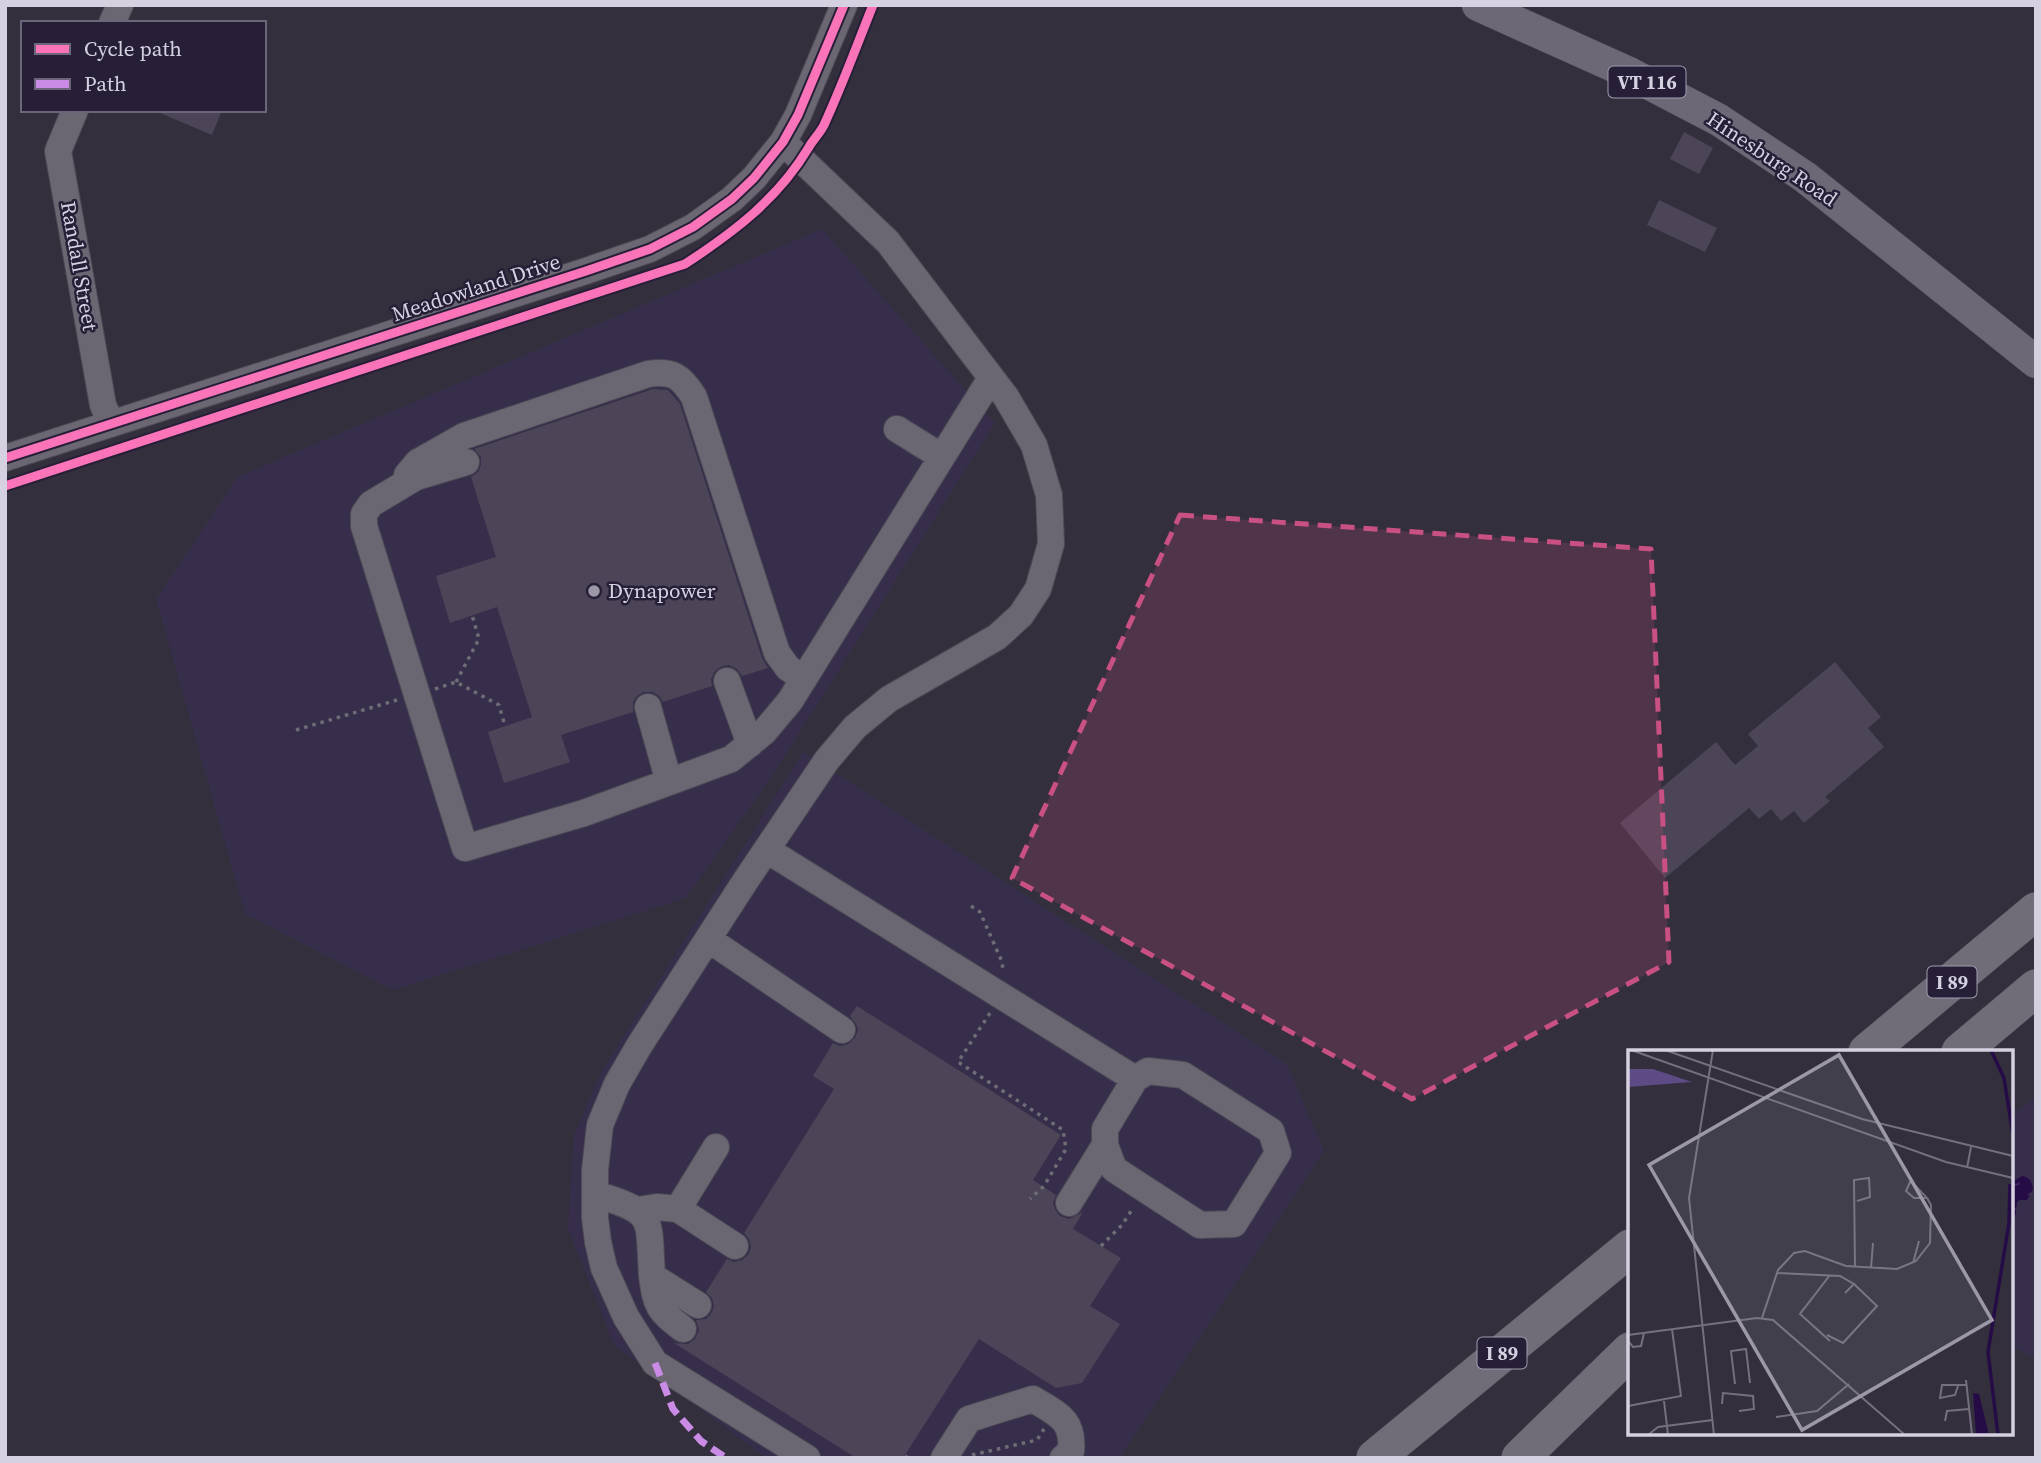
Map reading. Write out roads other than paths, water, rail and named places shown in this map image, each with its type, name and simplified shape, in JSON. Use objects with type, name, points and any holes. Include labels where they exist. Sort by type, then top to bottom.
[{"type":"highway","name":"I 89","points":[[1869,1050],[2036,911]]},
{"type":"highway","name":"I 89","points":[[1962,1050],[2036,988]]},
{"type":"highway","name":"I 89","points":[[1375,1458],[1628,1250]]},
{"type":"highway","points":[[1520,1458],[1628,1353]]},
{"type":"main road","name":"Hinesburg Road","points":[[1478,5],[1627,72],[1719,120],[1805,177],[2036,362]]},
{"type":"street","points":[[113,21],[120,5]]},
{"type":"street","name":"Meadowland Drive","points":[[5,458],[650,249],[693,226],[732,199],[754,178],[783,142],[798,115],[844,5]]},
{"type":"street","name":"Randall Street","points":[[74,112],[58,151],[103,405],[111,424]]},
{"type":"street","points":[[783,142],[888,242],[1006,397],[1034,445],[1049,495],[1051,544],[1038,589],[1021,615],[998,637],[889,699],[855,727],[827,760],[708,939],[617,1084],[600,1125],[595,1170],[595,1218],[604,1268],[626,1317],[655,1363],[807,1458]]},
{"type":"street","points":[[395,490],[418,462],[464,436],[648,374],[663,372],[675,375],[685,383],[694,397],[777,653],[788,668],[804,679]]},
{"type":"street","points":[[466,462],[416,477],[370,504],[364,514],[364,526],[465,848],[584,813],[731,759],[764,732],[790,701],[992,378]]},
{"type":"street","points":[[897,429],[942,457]]},
{"type":"street","points":[[727,681],[750,744]]},
{"type":"street","points":[[648,707],[669,782]]},
{"type":"street","points":[[767,850],[1135,1079]]},
{"type":"street","points":[[708,939],[842,1030]]},
{"type":"street","points":[[1148,1071],[1183,1075],[1271,1131],[1278,1153],[1234,1224],[1200,1225],[1114,1169],[1105,1145],[1105,1129],[1135,1079],[1148,1071]]},
{"type":"street","points":[[1069,1203],[1105,1145]]},
{"type":"street","points":[[678,1209],[716,1147]]},
{"type":"street","points":[[595,1194],[629,1204],[648,1221],[655,1302],[683,1329]]},
{"type":"street","points":[[638,1210],[657,1207],[678,1209],[735,1247]]},
{"type":"street","points":[[652,1276],[698,1305]]},
{"type":"street","points":[[944,1458],[969,1419],[1033,1399],[1064,1419],[1073,1435],[1071,1451],[1063,1458]]},
{"type":"water","points":[[2022,1176],[2027,1177],[2033,1189],[2027,1200],[2017,1202],[2013,1220],[2013,1185],[2014,1181]]},
{"type":"place","name":"Dynapower","points":[[594,591]]}]
